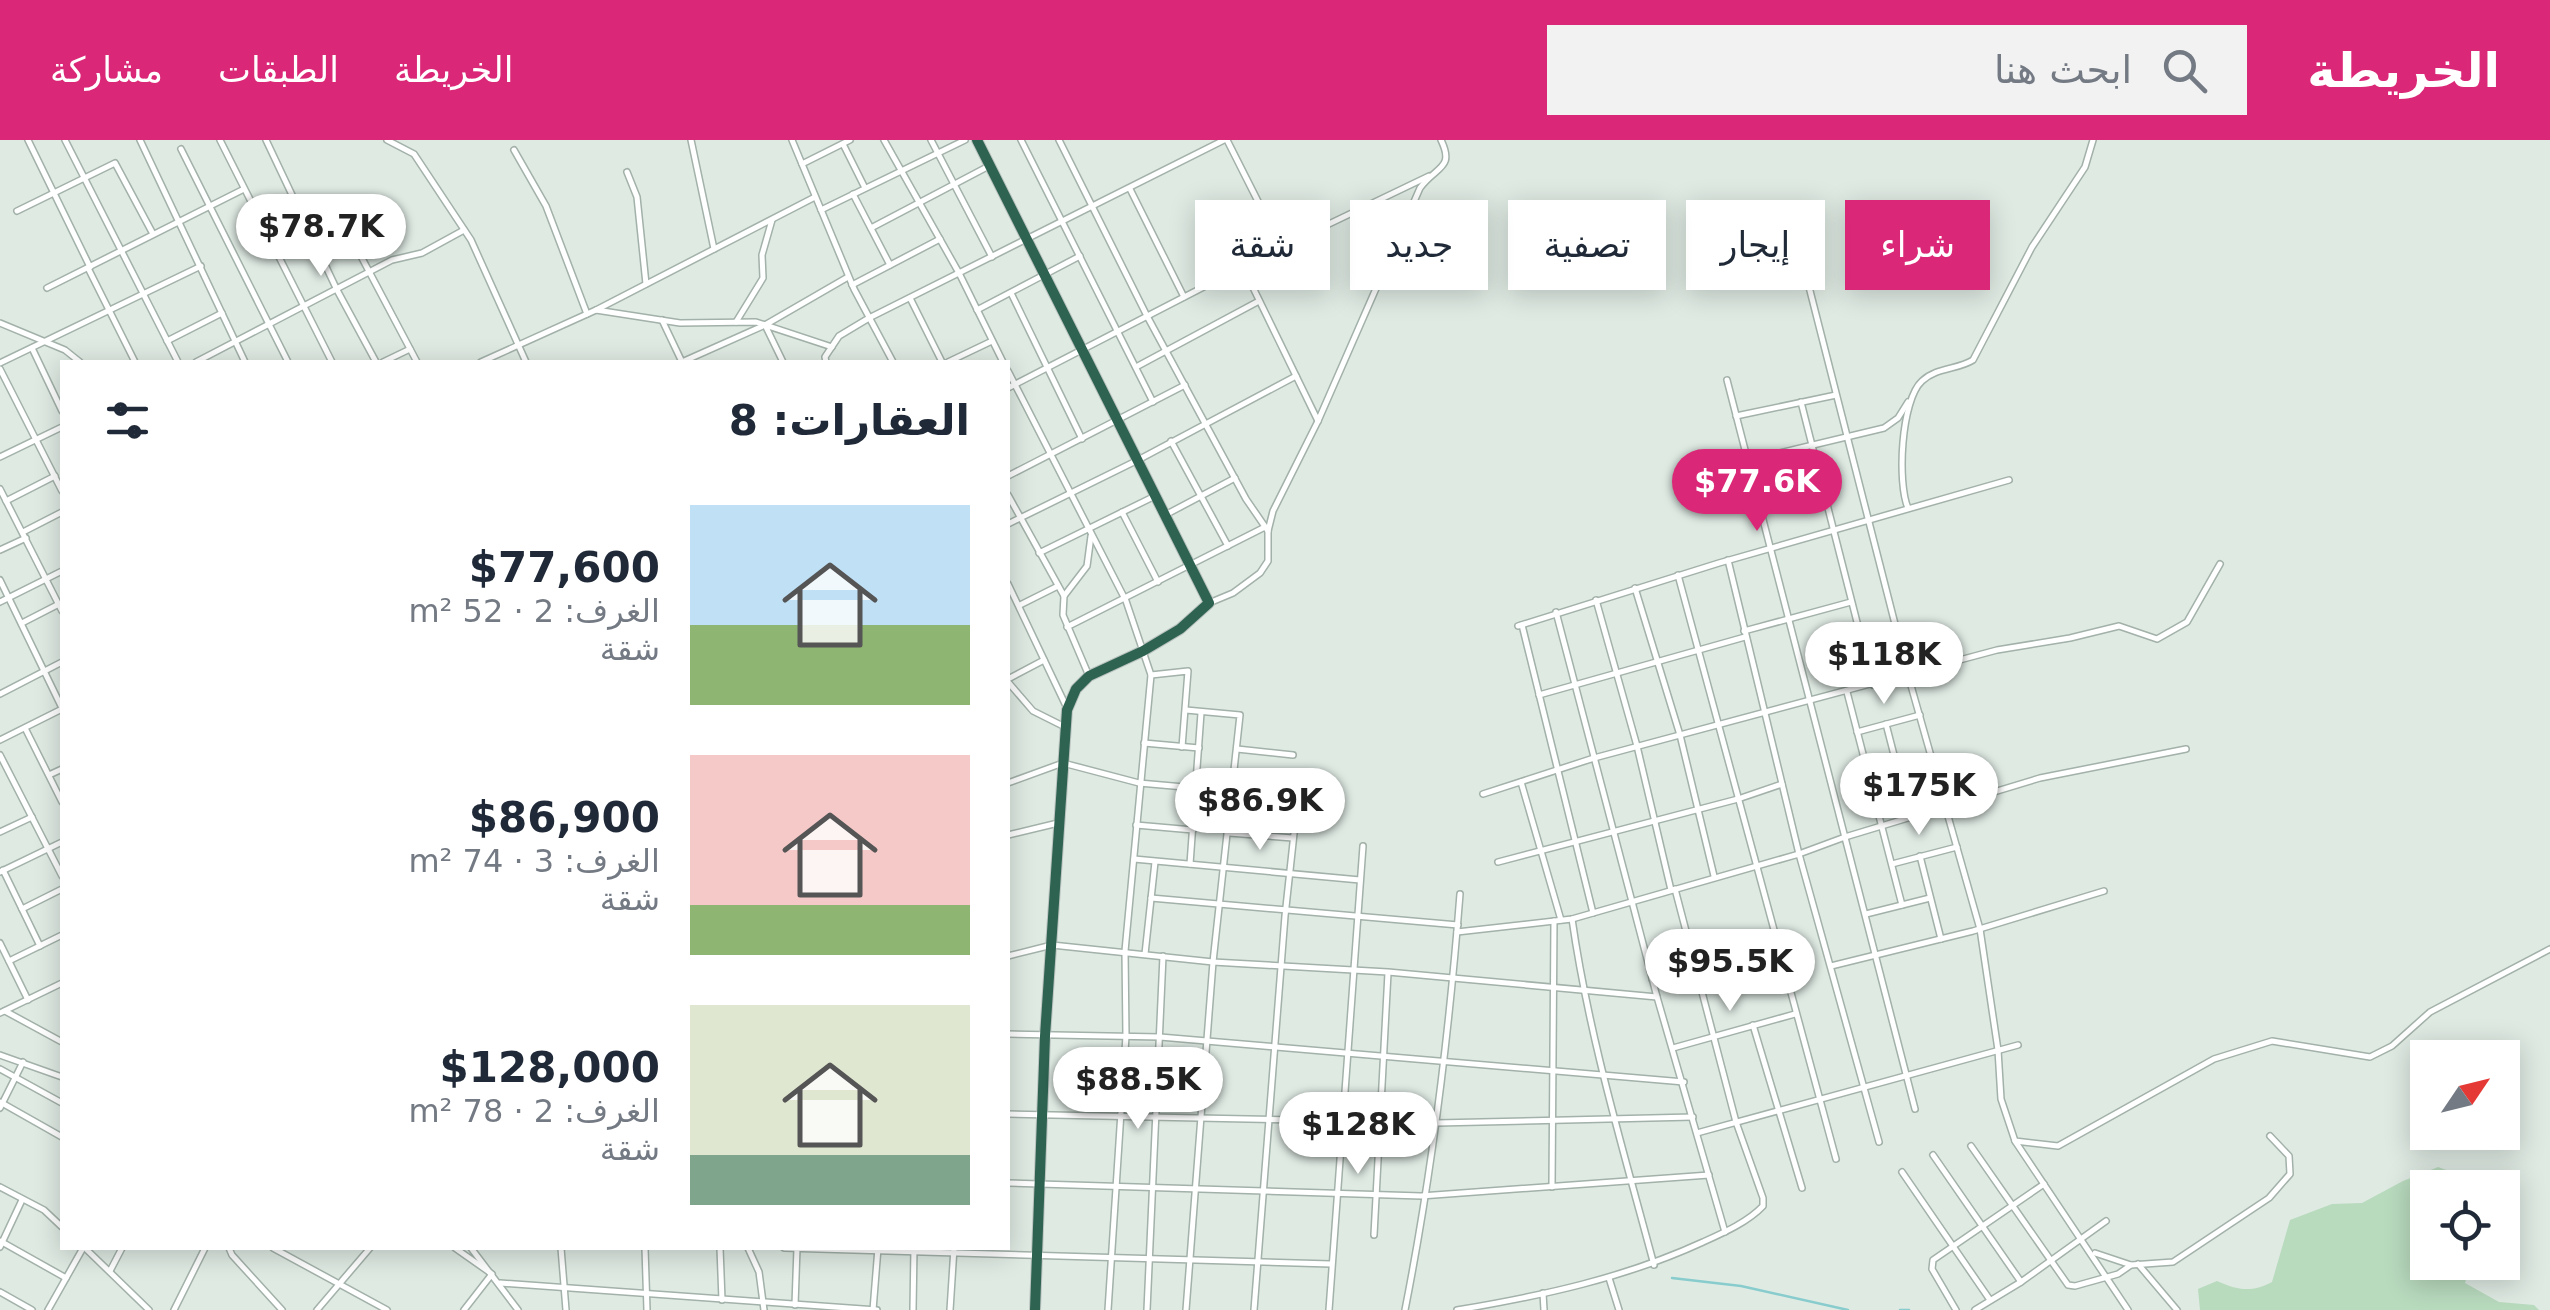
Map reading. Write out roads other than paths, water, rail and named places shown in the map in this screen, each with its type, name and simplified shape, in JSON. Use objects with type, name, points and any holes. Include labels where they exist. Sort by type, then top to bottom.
[{"type":"highway","points":[[977,140],[1210,603],[1180,629],[1088,676],[1076,689],[1068,710],[1045,1036],[1035,1310]]},
{"type":"street","points":[[28,140],[134,360]]},
{"type":"street","points":[[65,140],[177,360]]},
{"type":"street","points":[[140,140],[244,360]]},
{"type":"street","points":[[220,140],[331,360]]},
{"type":"street","points":[[266,140],[375,360]]},
{"type":"street","points":[[388,140],[414,154],[464,230],[525,360]]},
{"type":"street","points":[[690,140],[714,249]]},
{"type":"street","points":[[792,140],[848,277],[892,360]]},
{"type":"street","points":[[802,164],[850,140]]},
{"type":"street","points":[[884,140],[959,273],[1002,360]]},
{"type":"street","points":[[931,140],[992,257]]},
{"type":"street","points":[[821,210],[965,140]]},
{"type":"street","points":[[1021,140],[1154,402]]},
{"type":"street","points":[[1059,140],[1147,316],[1266,529]]},
{"type":"street","points":[[826,360],[840,336],[869,318],[1226,140],[1257,200]]},
{"type":"street","points":[[1210,603],[1233,593],[1268,561],[1266,529],[1273,510],[1318,421],[1420,188],[1448,160],[1441,140]]},
{"type":"street","points":[[1746,461],[1889,425],[1918,384],[1932,374],[1972,360],[2032,246],[2085,168],[2093,140]]},
{"type":"street","points":[[843,144],[864,188]]},
{"type":"street","points":[[181,149],[287,360]]},
{"type":"street","points":[[514,150],[546,206],[587,314]]},
{"type":"street","points":[[17,211],[115,163],[154,234]]},
{"type":"street","points":[[870,228],[989,166]]},
{"type":"street","points":[[627,172],[636,198],[646,284]]},
{"type":"street","points":[[1330,223],[1431,175]]},
{"type":"street","points":[[47,288],[244,189]]},
{"type":"street","points":[[1130,189],[1184,297]]},
{"type":"street","points":[[853,194],[890,265]]},
{"type":"street","points":[[485,360],[596,310],[815,197]]},
{"type":"street","points":[[336,209],[416,360]]},
{"type":"street","points":[[736,322],[762,278],[762,254],[772,220]]},
{"type":"street","points":[[200,360],[392,260],[422,253],[464,230]]},
{"type":"street","points":[[852,285],[940,238]]},
{"type":"street","points":[[978,310],[1080,256]]},
{"type":"street","points":[[60,485],[0,366],[201,266]]},
{"type":"street","points":[[686,360],[765,325],[848,277]]},
{"type":"street","points":[[1108,1310],[1126,1036],[1126,951],[1151,674],[1125,599],[1051,455],[1011,387],[1198,290]]},
{"type":"street","points":[[1254,290],[1318,421]]},
{"type":"street","points":[[1809,290],[1908,675],[1980,929],[1998,1050],[2001,1099],[2016,1141],[2128,1310]]},
{"type":"street","points":[[1010,293],[1082,440]]},
{"type":"street","points":[[910,298],[944,360]]},
{"type":"street","points":[[1136,367],[1259,301]]},
{"type":"street","points":[[596,310],[662,320],[765,325],[832,347]]},
{"type":"street","points":[[166,341],[222,313]]},
{"type":"street","points":[[662,320],[681,360]]},
{"type":"street","points":[[0,323],[65,350],[78,360]]},
{"type":"street","points":[[765,325],[781,360]]},
{"type":"street","points":[[949,360],[992,340]]},
{"type":"street","points":[[32,348],[60,407]]},
{"type":"street","points":[[388,360],[410,349]]},
{"type":"street","points":[[1010,523],[1296,376]]},
{"type":"street","points":[[1727,380],[1915,1109]]},
{"type":"street","points":[[1010,475],[1185,385]]},
{"type":"street","points":[[1735,416],[1836,395]]},
{"type":"street","points":[[1908,508],[1900,478],[1910,399]]},
{"type":"street","points":[[1801,402],[1873,685]]},
{"type":"street","points":[[0,457],[60,428]]},
{"type":"street","points":[[1171,442],[1228,546]]},
{"type":"street","points":[[6,501],[56,476]]},
{"type":"street","points":[[1166,514],[1235,478]]},
{"type":"street","points":[[1712,506],[1820,478]]},
{"type":"street","points":[[1593,913],[1520,626],[1728,560],[2009,480]]},
{"type":"street","points":[[0,489],[60,606]]},
{"type":"street","points":[[1039,553],[1156,496]]},
{"type":"street","points":[[1010,499],[1064,596]]},
{"type":"street","points":[[1122,512],[1158,582]]},
{"type":"street","points":[[0,550],[60,513]]},
{"type":"street","points":[[1067,627],[1266,529]]},
{"type":"street","points":[[1088,676],[1063,615],[1064,596],[1086,566],[1090,530]]},
{"type":"street","points":[[1728,560],[1799,854],[1880,1142]]},
{"type":"street","points":[[1483,794],[1594,758],[1997,650],[2119,626],[2156,638],[2188,622],[2220,564]]},
{"type":"street","points":[[0,602],[60,572]]},
{"type":"street","points":[[1678,575],[1836,1159]]},
{"type":"street","points":[[0,580],[60,705]]},
{"type":"street","points":[[1019,606],[1058,586]]},
{"type":"street","points":[[1635,588],[1680,735],[1714,876]]},
{"type":"street","points":[[1010,592],[1068,710]]},
{"type":"street","points":[[1457,1310],[1654,1265],[1725,1232],[1763,1206],[1736,1122],[1596,600]]},
{"type":"street","points":[[1539,695],[1698,651],[1851,602]]},
{"type":"street","points":[[21,624],[60,608]]},
{"type":"street","points":[[1556,612],[1656,996],[1725,1232]]},
{"type":"street","points":[[1010,679],[1044,660]]},
{"type":"street","points":[[0,694],[60,663]]},
{"type":"street","points":[[1151,674],[1188,671],[1182,746]]},
{"type":"street","points":[[1010,682],[1033,711],[1065,727]]},
{"type":"street","points":[[1846,692],[1902,905]]},
{"type":"street","points":[[0,740],[60,710]]},
{"type":"street","points":[[1186,710],[1240,715],[1213,962],[1186,1310]]},
{"type":"street","points":[[1190,864],[1202,712]]},
{"type":"street","points":[[1857,732],[1920,716]]},
{"type":"street","points":[[1886,724],[1910,816]]},
{"type":"street","points":[[24,728],[60,798]]},
{"type":"street","points":[[1144,742],[1199,748]]},
{"type":"street","points":[[1237,748],[1294,756]]},
{"type":"street","points":[[1151,898],[1458,928],[1572,919],[1757,867],[2040,778],[2186,749]]},
{"type":"street","points":[[0,755],[60,872]]},
{"type":"street","points":[[1010,783],[1063,763],[1139,782],[1298,797],[1254,1310]]},
{"type":"street","points":[[49,776],[60,769]]},
{"type":"street","points":[[1520,782],[1557,921],[1551,988],[1552,1187]]},
{"type":"street","points":[[1498,862],[1782,784]]},
{"type":"street","points":[[0,832],[32,817]]},
{"type":"street","points":[[1010,835],[1059,823]]},
{"type":"street","points":[[1136,825],[1193,830]]},
{"type":"street","points":[[1229,833],[1293,838]]},
{"type":"street","points":[[40,946],[2,871],[60,843]]},
{"type":"street","points":[[1329,1310],[1362,846]]},
{"type":"street","points":[[1891,864],[1956,846]]},
{"type":"street","points":[[1920,856],[1940,939]]},
{"type":"street","points":[[1133,859],[1360,880]]},
{"type":"street","points":[[1145,954],[1155,861]]},
{"type":"street","points":[[22,909],[60,890]]},
{"type":"street","points":[[1831,966],[1980,929],[2104,892]]},
{"type":"street","points":[[1404,1310],[1428,1196],[1438,1123],[1460,894]]},
{"type":"street","points":[[1866,914],[1930,898]]},
{"type":"street","points":[[1572,919],[1582,990],[1601,1074],[1654,1265]]},
{"type":"street","points":[[9,962],[60,937]]},
{"type":"street","points":[[0,943],[28,1000]]},
{"type":"street","points":[[1010,956],[1052,945],[1213,962],[1352,969],[1656,996]]},
{"type":"street","points":[[1652,979],[1778,947]]},
{"type":"street","points":[[2016,1141],[2058,1146],[2214,1059],[2272,1040],[2370,1056],[2392,1046],[2430,1012],[2550,949]]},
{"type":"street","points":[[1147,1310],[1163,956]]},
{"type":"street","points":[[1374,1235],[1388,972]]},
{"type":"street","points":[[2,1012],[60,984]]},
{"type":"street","points":[[2,1012],[60,1041]]},
{"type":"street","points":[[1673,1048],[1796,1014]]},
{"type":"street","points":[[1753,1026],[1802,1188]]},
{"type":"street","points":[[1010,1034],[1160,1037],[1684,1082]]},
{"type":"street","points":[[1697,1133],[2018,1044]]},
{"type":"street","points":[[0,1055],[60,1075]]},
{"type":"street","points":[[24,1062],[1,1105],[60,1136]]},
{"type":"street","points":[[0,1068],[60,1102]]},
{"type":"street","points":[[1010,1114],[1438,1123],[1693,1117]]},
{"type":"street","points":[[2092,1252],[2134,1264],[2173,1262],[2269,1198],[2290,1174],[2290,1156],[2270,1136]]},
{"type":"street","points":[[1971,1146],[2068,1284],[2075,1286],[2106,1278],[2134,1264]]},
{"type":"street","points":[[1933,1155],[2021,1282]]},
{"type":"street","points":[[1902,1172],[1990,1300]]},
{"type":"street","points":[[1010,1183],[1428,1196],[1709,1175]]},
{"type":"street","points":[[1956,1310],[1930,1264],[2045,1183]]},
{"type":"street","points":[[0,1187],[44,1210],[60,1224]]},
{"type":"street","points":[[23,1199],[1,1243],[66,1278]]},
{"type":"street","points":[[1974,1310],[2021,1282],[2106,1221]]},
{"type":"street","points":[[48,1310],[83,1250]]},
{"type":"street","points":[[86,1250],[149,1310]]},
{"type":"street","points":[[110,1271],[121,1250]]},
{"type":"street","points":[[174,1310],[203,1250]]},
{"type":"street","points":[[230,1250],[282,1310]]},
{"type":"street","points":[[277,1250],[387,1310]]},
{"type":"street","points":[[318,1310],[368,1250]]},
{"type":"street","points":[[458,1250],[492,1274]]},
{"type":"street","points":[[473,1250],[518,1310]]},
{"type":"street","points":[[561,1250],[566,1310]]},
{"type":"street","points":[[645,1250],[647,1310]]},
{"type":"street","points":[[720,1250],[722,1300]]},
{"type":"street","points":[[749,1250],[760,1272],[764,1306]]},
{"type":"street","points":[[795,1305],[797,1250]]},
{"type":"street","points":[[500,1283],[764,1306],[874,1310],[878,1250],[1037,1258],[1331,1264]]},
{"type":"street","points":[[913,1310],[914,1250]]},
{"type":"street","points":[[950,1310],[954,1251]]},
{"type":"street","points":[[2134,1264],[2176,1310]]},
{"type":"street","points":[[464,1310],[492,1274]]},
{"type":"street","points":[[1608,1278],[1618,1310]]},
{"type":"street","points":[[0,1292],[32,1310]]},
{"type":"street","points":[[1543,1293],[1544,1310]]},
{"type":"waterway","points":[[1672,1278],[1741,1286],[1848,1310]]},
{"type":"waterway","points":[[1900,1310],[1909,1310]]}]
